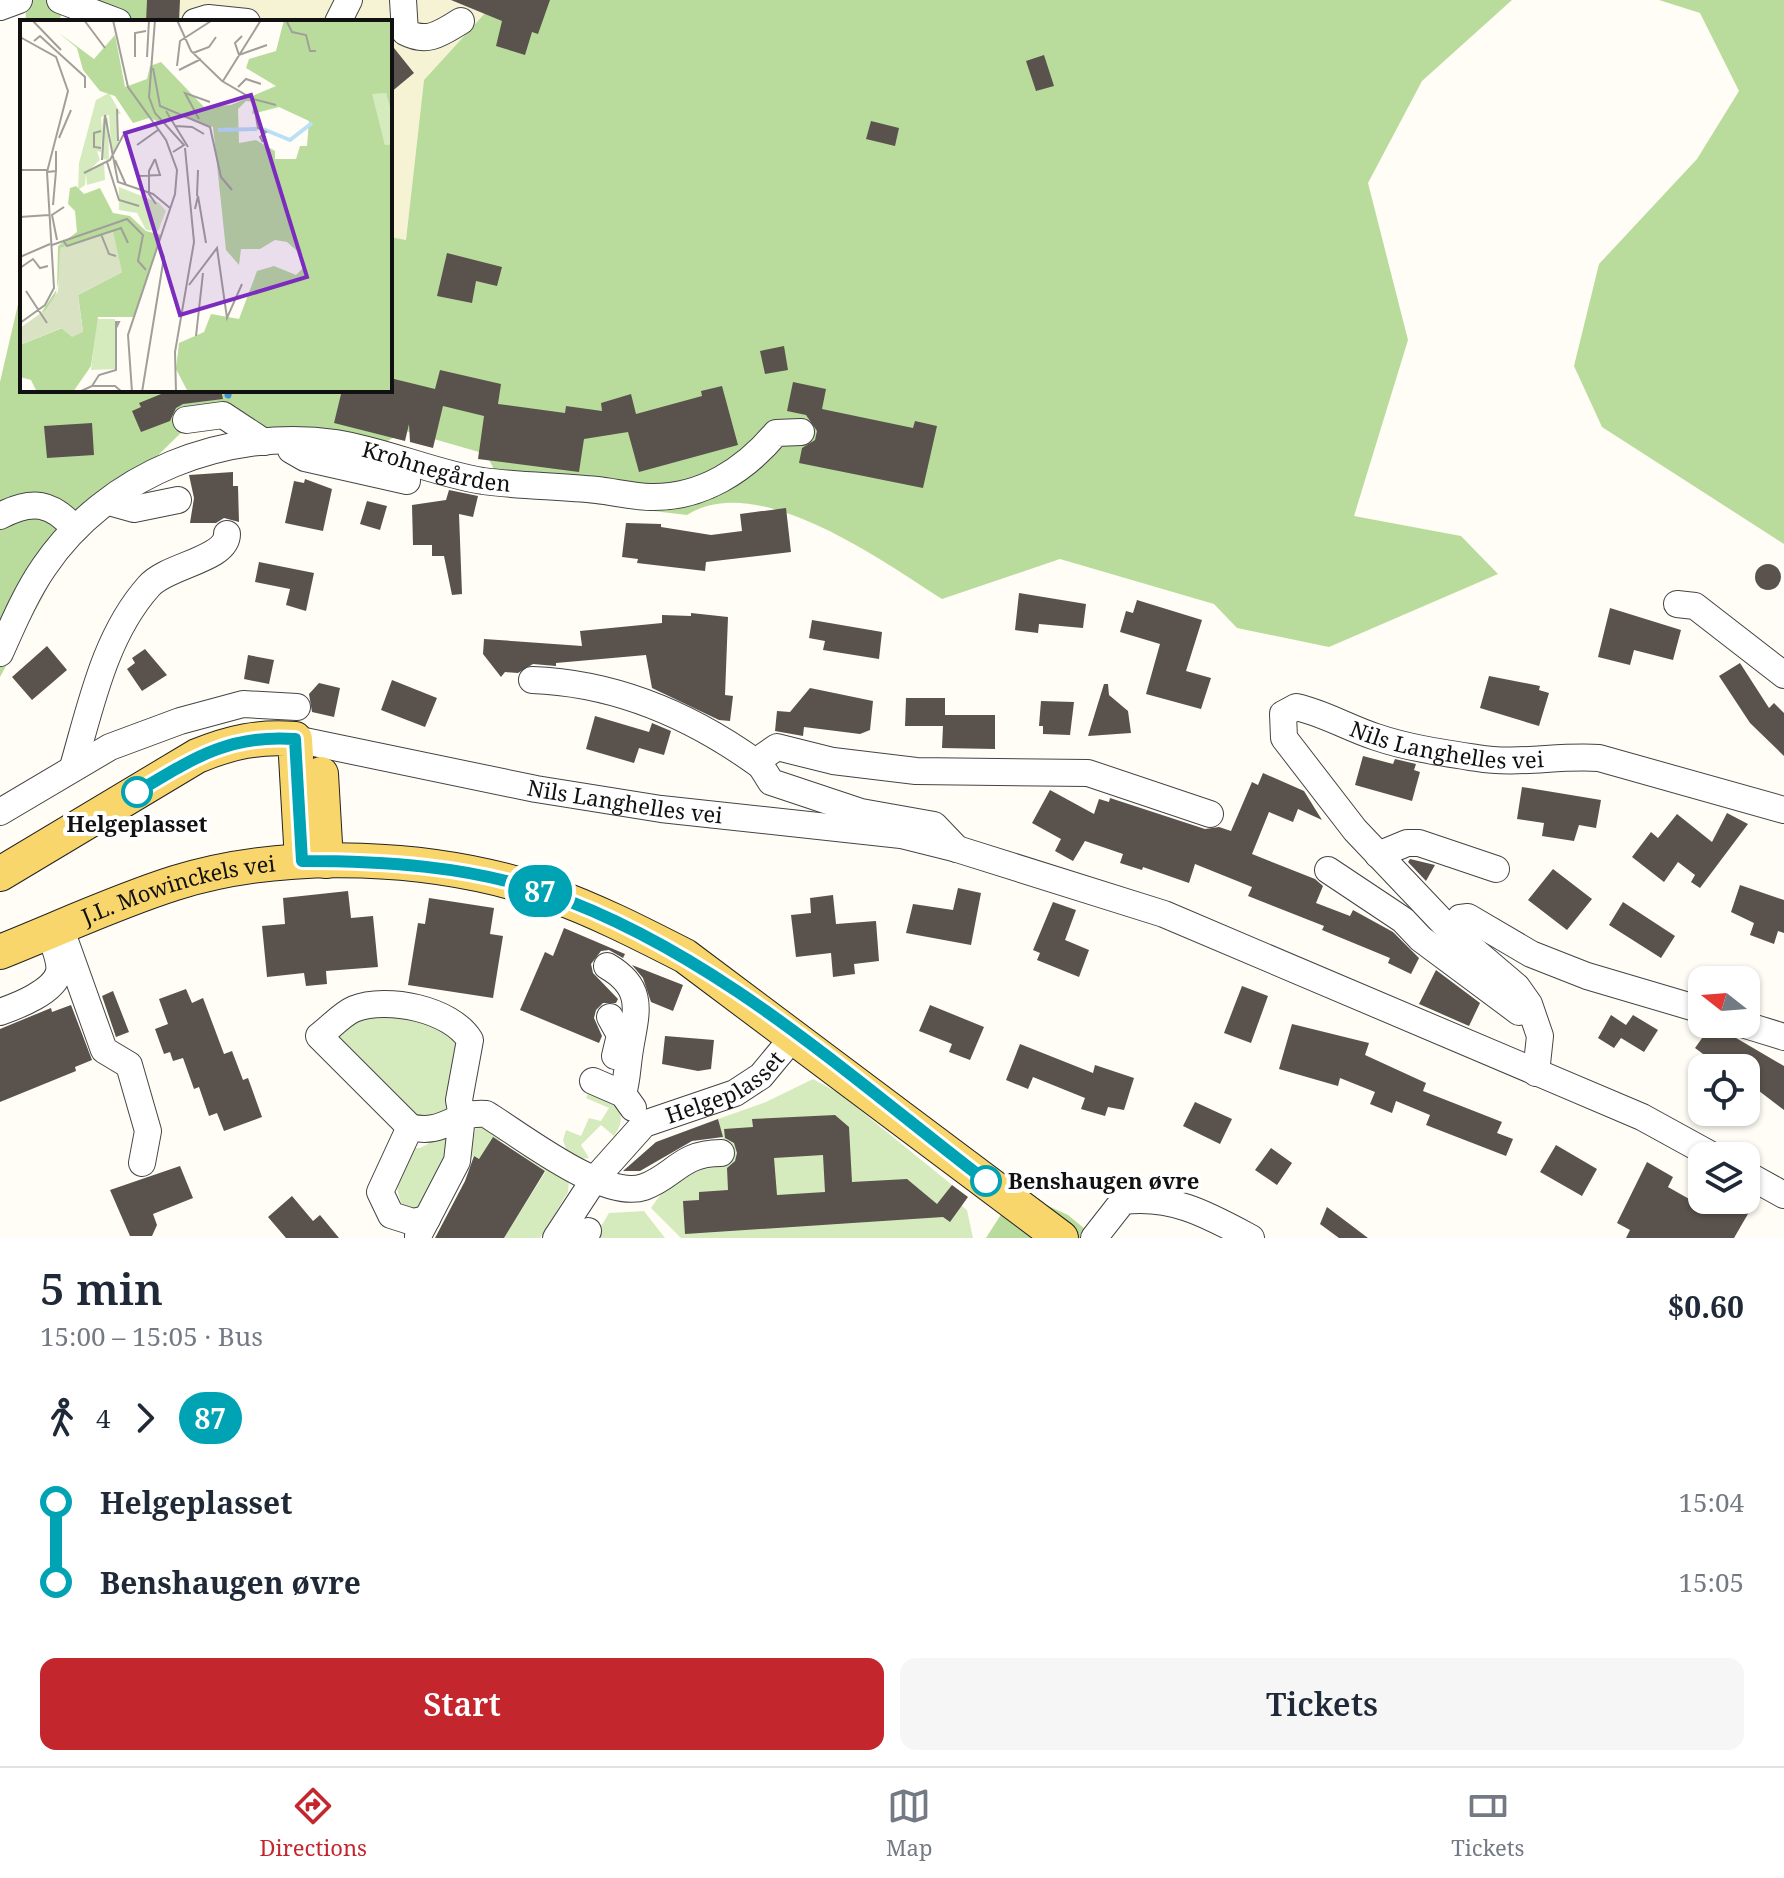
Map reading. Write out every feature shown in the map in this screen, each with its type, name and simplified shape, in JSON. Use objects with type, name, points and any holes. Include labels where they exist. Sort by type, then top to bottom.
[{"type":"main road","points":[[0,874],[197,756],[229,743],[304,730],[314,861]]},
{"type":"main road","name":"J.L. Mowinckels vei","points":[[0,952],[177,883],[314,861],[381,862],[472,874],[545,893],[618,922],[685,956],[795,1035],[1061,1238]]},
{"type":"street","points":[[0,7],[19,0]]},
{"type":"street","points":[[60,0],[113,20]]},
{"type":"street","points":[[339,20],[349,0]]},
{"type":"street","points":[[403,0],[405,32],[417,39],[433,38],[461,21]]},
{"type":"street","points":[[202,20],[228,20]]},
{"type":"street","points":[[186,420],[223,415],[305,458],[407,481]]},
{"type":"street","name":"Krohnegården","points":[[0,653],[44,567],[75,529],[109,502],[179,459],[275,441],[336,443],[482,481],[652,497],[686,492],[727,478],[755,458],[776,433],[801,432]]},
{"type":"street","points":[[109,502],[134,509],[178,500]]},
{"type":"street","points":[[0,516],[30,503],[46,505],[63,515],[75,529]]},
{"type":"street","points":[[73,767],[109,651],[129,612],[151,583],[173,568],[218,552],[227,540],[227,534]]},
{"type":"street","points":[[1677,604],[1695,606],[1784,675]]},
{"type":"street","name":"Nils Langhelles vei","points":[[532,680],[565,681],[661,707],[761,766],[771,782],[861,812],[934,825],[957,849]]},
{"type":"street","points":[[0,812],[110,747],[214,713],[224,706],[243,704],[304,730]]},
{"type":"street","name":"Nils Langhelles vei","points":[[1536,1073],[1540,1048],[1533,1015],[1517,987],[1450,930],[1378,855],[1284,738],[1281,721],[1288,710],[1296,707],[1316,711],[1378,738],[1480,759],[1504,762],[1568,756],[1599,758],[1784,810]]},
{"type":"street","name":"Nils Langhelles vei","points":[[304,730],[536,789],[661,809],[901,835],[957,849],[1164,914],[1642,1117],[1688,1142]]},
{"type":"street","points":[[761,766],[764,756],[777,747],[833,761],[886,768],[946,773],[1088,773],[1210,814]]},
{"type":"street","points":[[1378,855],[1407,843],[1419,843],[1496,869]]},
{"type":"street","points":[[1328,870],[1403,920],[1421,939],[1496,992],[1525,1017],[1533,1015]]},
{"type":"street","points":[[1450,930],[1460,918],[1468,917],[1531,954],[1587,976],[1688,1006]]},
{"type":"street","points":[[0,1012],[34,996],[55,979],[59,963],[55,930]]},
{"type":"street","name":"J.L. Mowinckels vei","points":[[55,930],[104,1050],[129,1065],[148,1131],[142,1163]]},
{"type":"street","points":[[607,966],[626,978],[636,999],[629,1075],[608,1087]]},
{"type":"street","points":[[410,1127],[380,1192],[391,1215],[423,1227],[457,1161],[462,1117],[459,1100],[470,1040],[462,1027],[447,1018],[389,1004],[351,1010],[319,1036],[410,1127],[425,1131],[442,1128],[462,1117],[470,1112],[486,1114],[594,1180],[611,1188],[634,1190],[648,1186],[675,1166],[698,1155],[721,1153]]},
{"type":"street","points":[[608,1087],[620,1035],[610,1017]]},
{"type":"street","points":[[1760,1030],[1784,1037]]},
{"type":"street","name":"Helgeplasset","points":[[556,1238],[594,1180],[644,1124],[735,1093],[761,1076],[795,1035]]},
{"type":"street","name":"Helgeplasset","points":[[608,1087],[644,1124]]},
{"type":"street","points":[[1760,1182],[1784,1195]]},
{"type":"street","points":[[1094,1238],[1123,1201],[1153,1198],[1186,1207],[1251,1238]]},
{"type":"shaded area","points":[[178,0],[497,0],[424,80],[406,241],[392,238],[392,20],[176,20]]},
{"type":"green space","points":[[25,0],[69,0],[59,20],[26,20]]},
{"type":"green space","points":[[85,0],[178,0],[176,20],[125,20]]},
{"type":"green space","points":[[497,0],[1512,0],[1422,81],[1368,183],[1408,340],[1354,516],[1461,536],[1498,574],[1329,647],[1237,628],[1214,604],[1060,559],[942,599],[854,544],[783,512],[748,504],[716,504],[687,515],[519,495],[506,492],[486,454],[406,431],[369,451],[189,425],[75,536],[0,677],[0,382],[20,296],[20,392],[392,392],[392,237],[406,240],[424,80]]},
{"type":"green space","points":[[1659,0],[1784,0],[1784,544],[1602,427],[1574,366],[1599,264],[1697,159],[1739,91],[1700,13]]},
{"type":"green space","points":[[397,1013],[459,1033],[449,1106],[444,1116],[424,1123],[337,1044],[338,1030],[348,1021]]},
{"type":"green space","points":[[813,1079],[840,1094],[952,1185],[946,1193],[967,1210],[973,1238],[681,1238],[651,1208],[673,1177],[719,1166],[723,1140],[718,1119],[766,1102]]},
{"type":"green space","points":[[590,1089],[617,1107],[621,1120],[614,1136],[601,1125],[581,1145],[589,1158],[581,1159],[566,1149],[563,1140],[566,1130],[581,1136],[589,1118],[601,1121],[609,1108],[586,1098]]},
{"type":"green space","points":[[481,1123],[504,1136],[504,1142],[492,1138],[479,1159],[473,1156],[470,1160],[475,1130]]},
{"type":"green space","points":[[443,1136],[451,1140],[427,1212],[409,1217],[398,1192],[402,1148],[420,1148]]},
{"type":"green space","points":[[528,1152],[569,1180],[568,1192],[540,1238],[504,1238],[546,1171],[523,1156]]},
{"type":"green space","points":[[1016,1191],[1068,1215],[1096,1238],[986,1238]]},
{"type":"green space","points":[[644,1211],[665,1238],[594,1238],[609,1213]]},
{"type":"building","points":[[147,0],[180,0],[179,20],[146,20]]},
{"type":"building","points":[[451,0],[550,0],[538,34],[532,32],[525,55],[496,46],[502,21]]},
{"type":"building","points":[[392,46],[414,73],[392,91]]},
{"type":"building","points":[[1044,55],[1054,86],[1036,91],[1026,61]]},
{"type":"building","points":[[871,121],[899,128],[895,146],[866,139]]},
{"type":"building","points":[[447,253],[502,267],[497,286],[476,281],[472,303],[437,296]]},
{"type":"building","points":[[784,346],[788,370],[765,374],[760,351]]},
{"type":"building","points":[[440,370],[501,384],[498,404],[565,413],[566,406],[602,411],[601,403],[631,394],[636,414],[702,396],[701,391],[722,386],[738,445],[639,472],[628,432],[584,439],[579,472],[478,459],[484,416],[443,406],[433,448],[410,442],[409,424],[405,441],[334,423],[342,392],[392,392],[392,378],[435,389]]},
{"type":"building","points":[[793,382],[826,389],[822,409],[913,428],[915,421],[937,426],[923,488],[799,463],[802,448],[815,440],[817,431],[806,415],[787,411]]},
{"type":"building","points":[[166,392],[221,392],[223,399],[183,404],[176,408],[170,421],[141,432],[132,411],[141,407],[139,403]]},
{"type":"building","points":[[92,423],[94,455],[47,458],[44,426]]},
{"type":"building","points":[[233,472],[233,486],[238,486],[239,522],[224,518],[216,523],[190,523],[194,498],[189,475]]},
{"type":"building","points":[[305,479],[332,489],[323,531],[285,523],[294,481],[304,483]]},
{"type":"building","points":[[449,490],[478,496],[473,517],[459,514],[462,594],[452,595],[444,556],[432,556],[432,545],[413,545],[412,505],[446,500]]},
{"type":"building","points":[[367,501],[387,506],[380,530],[360,524]]},
{"type":"building","points":[[786,508],[791,552],[706,562],[705,571],[637,563],[638,559],[622,557],[626,523],[661,524],[661,527],[711,535],[742,531],[740,514]]},
{"type":"building","points":[[259,562],[314,573],[306,611],[286,605],[290,589],[255,582]]},
{"type":"building","points":[[1768,564],[1777,568],[1781,577],[1777,586],[1768,590],[1759,586],[1755,577],[1759,568]]},
{"type":"building","points":[[1019,593],[1086,604],[1083,628],[1039,624],[1038,633],[1015,630]]},
{"type":"building","points":[[1137,600],[1202,620],[1186,671],[1211,678],[1201,709],[1146,694],[1160,644],[1120,632],[1126,611],[1133,613]]},
{"type":"building","points":[[1610,608],[1681,630],[1673,660],[1634,650],[1630,665],[1598,657]]},
{"type":"building","points":[[691,613],[728,617],[725,695],[733,696],[730,721],[719,720],[652,688],[646,655],[556,663],[556,666],[533,664],[518,673],[505,672],[501,677],[483,654],[484,639],[582,646],[580,631],[662,623],[662,615],[691,616]]},
{"type":"building","points":[[812,620],[882,632],[879,659],[823,650],[825,641],[809,638]]},
{"type":"building","points":[[47,646],[67,670],[32,700],[12,677]]},
{"type":"building","points":[[145,649],[167,675],[142,691],[127,669],[135,663],[132,658]]},
{"type":"building","points":[[248,655],[274,660],[269,684],[244,679]]},
{"type":"building","points":[[1740,663],[1769,708],[1774,703],[1784,713],[1784,756],[1750,723],[1719,676]]},
{"type":"building","points":[[1489,676],[1540,686],[1539,690],[1549,693],[1539,726],[1480,708]]},
{"type":"building","points":[[392,680],[437,698],[425,727],[381,710]]},
{"type":"building","points":[[319,683],[340,688],[334,717],[312,712],[309,694]]},
{"type":"building","points":[[1104,684],[1108,684],[1109,695],[1128,711],[1131,733],[1088,736]]},
{"type":"building","points":[[810,688],[873,701],[870,730],[860,734],[804,727],[803,736],[775,731],[777,711],[790,712]]},
{"type":"building","points":[[906,698],[945,698],[945,715],[995,715],[995,749],[942,748],[943,726],[905,726]]},
{"type":"building","points":[[1041,701],[1074,702],[1070,735],[1043,734],[1043,726],[1039,726]]},
{"type":"building","points":[[595,716],[649,732],[652,723],[671,731],[664,755],[639,748],[634,763],[586,749]]},
{"type":"building","points":[[1363,756],[1393,764],[1395,759],[1416,764],[1414,770],[1420,772],[1412,801],[1355,785]]},
{"type":"building","points":[[1263,773],[1304,791],[1322,820],[1298,809],[1293,822],[1269,812],[1252,854],[1315,879],[1323,886],[1316,903],[1350,916],[1353,910],[1393,932],[1419,958],[1411,974],[1388,963],[1390,958],[1322,930],[1324,926],[1248,896],[1252,887],[1195,864],[1189,883],[1143,867],[1142,870],[1120,863],[1123,854],[1085,841],[1073,861],[1055,851],[1061,839],[1032,823],[1050,790],[1094,814],[1099,799],[1109,802],[1110,798],[1205,829],[1219,827],[1231,831],[1252,782],[1258,785]]},
{"type":"building","points":[[1522,787],[1601,800],[1596,828],[1579,825],[1574,841],[1542,836],[1544,823],[1517,819]]},
{"type":"building","points":[[1727,813],[1748,824],[1700,888],[1691,882],[1695,875],[1678,862],[1664,882],[1632,857],[1651,832],[1658,838],[1677,814],[1712,842]]},
{"type":"building","points":[[1410,859],[1435,865],[1426,881],[1408,862]]},
{"type":"building","points":[[1553,869],[1592,899],[1567,930],[1528,900]]},
{"type":"building","points":[[1740,885],[1784,900],[1784,933],[1778,931],[1774,944],[1750,935],[1754,923],[1731,912]]},
{"type":"building","points":[[958,888],[981,893],[971,945],[906,933],[913,904],[953,910]]},
{"type":"building","points":[[348,891],[351,918],[373,916],[378,967],[326,971],[327,984],[306,986],[304,973],[267,977],[262,926],[285,924],[283,898]]},
{"type":"building","points":[[833,895],[836,924],[876,921],[879,961],[854,964],[855,974],[833,977],[831,953],[796,957],[791,915],[811,913],[810,898]]},
{"type":"building","points":[[429,898],[494,908],[490,934],[503,936],[493,998],[408,985],[418,923],[425,924]]},
{"type":"building","points":[[1053,902],[1076,910],[1065,940],[1089,950],[1079,977],[1037,960],[1040,953],[1033,950]]},
{"type":"building","points":[[1623,902],[1675,936],[1661,958],[1609,925]]},
{"type":"building","points":[[564,928],[625,954],[623,958],[609,950],[601,951],[591,964],[593,973],[618,999],[616,1003],[603,1003],[596,1010],[594,1018],[602,1036],[599,1043],[520,1010],[545,952],[553,956]]},
{"type":"building","points":[[632,965],[683,985],[673,1011],[651,1002],[643,978]]},
{"type":"building","points":[[1436,970],[1480,1003],[1469,1026],[1419,1004]]},
{"type":"building","points":[[1242,986],[1268,996],[1251,1043],[1224,1033]]},
{"type":"building","points":[[186,989],[192,1003],[203,998],[224,1054],[232,1051],[243,1080],[248,1078],[262,1117],[224,1131],[217,1113],[209,1116],[199,1087],[194,1089],[183,1058],[173,1061],[170,1052],[164,1054],[155,1029],[168,1024],[159,999]]},
{"type":"building","points":[[113,991],[129,1032],[116,1037],[102,996]]},
{"type":"building","points":[[71,1005],[92,1060],[75,1067],[76,1071],[0,1102],[0,1029],[51,1008],[52,1012]]},
{"type":"building","points":[[930,1005],[984,1027],[970,1060],[949,1052],[952,1044],[919,1031]]},
{"type":"building","points":[[1611,1015],[1626,1025],[1633,1015],[1658,1030],[1644,1052],[1621,1038],[1614,1048],[1598,1038]]},
{"type":"building","points":[[1292,1024],[1369,1043],[1365,1055],[1426,1083],[1423,1091],[1502,1122],[1497,1133],[1513,1139],[1506,1156],[1426,1125],[1430,1115],[1396,1101],[1392,1113],[1370,1104],[1375,1092],[1340,1078],[1338,1086],[1279,1069]]},
{"type":"building","points":[[665,1036],[714,1040],[711,1069],[698,1071],[662,1064]]},
{"type":"building","points":[[1702,1038],[1736,1038],[1784,1066],[1784,1110],[1760,1092],[1760,1054],[1703,1054],[1695,1048]]},
{"type":"building","points":[[1020,1044],[1093,1073],[1095,1065],[1134,1078],[1124,1110],[1108,1107],[1105,1116],[1081,1109],[1085,1098],[1033,1077],[1028,1089],[1006,1080]]},
{"type":"building","points":[[1195,1102],[1232,1119],[1220,1144],[1183,1126]]},
{"type":"building","points":[[835,1115],[849,1127],[852,1182],[907,1179],[937,1204],[952,1185],[968,1197],[950,1222],[943,1217],[685,1234],[683,1201],[699,1200],[699,1192],[728,1190],[727,1168],[735,1161],[737,1153],[734,1143],[725,1138],[724,1129],[753,1127],[752,1119]],"holes":[[[823,1155],[825,1192],[777,1195],[774,1158]]]},
{"type":"building","points":[[718,1119],[723,1137],[692,1141],[640,1171],[623,1171],[656,1142]]},
{"type":"building","points":[[493,1137],[545,1171],[504,1238],[435,1238],[465,1181],[474,1156],[479,1159]]},
{"type":"building","points":[[1556,1145],[1597,1169],[1582,1196],[1540,1172]]},
{"type":"building","points":[[1271,1148],[1292,1163],[1277,1185],[1255,1170]]},
{"type":"building","points":[[1647,1162],[1673,1177],[1668,1187],[1688,1198],[1688,1214],[1748,1214],[1734,1238],[1626,1238],[1630,1230],[1617,1223]]},
{"type":"building","points":[[180,1166],[193,1198],[153,1214],[157,1225],[152,1236],[130,1236],[110,1190]]},
{"type":"building","points":[[292,1196],[313,1221],[320,1215],[339,1238],[286,1238],[268,1217]]},
{"type":"building","points":[[1327,1207],[1368,1238],[1339,1238],[1320,1224]]},
{"type":"bus line","name":"87","points":[[137,792],[197,756],[229,743],[267,737],[295,739],[302,861],[381,862],[472,874],[545,893],[618,922],[685,956],[736,991],[986,1181]]},
{"type":"place","name":"Helgeplasset","points":[[137,792]]},
{"type":"place","name":"Benshaugen øvre","points":[[986,1181]]}]
